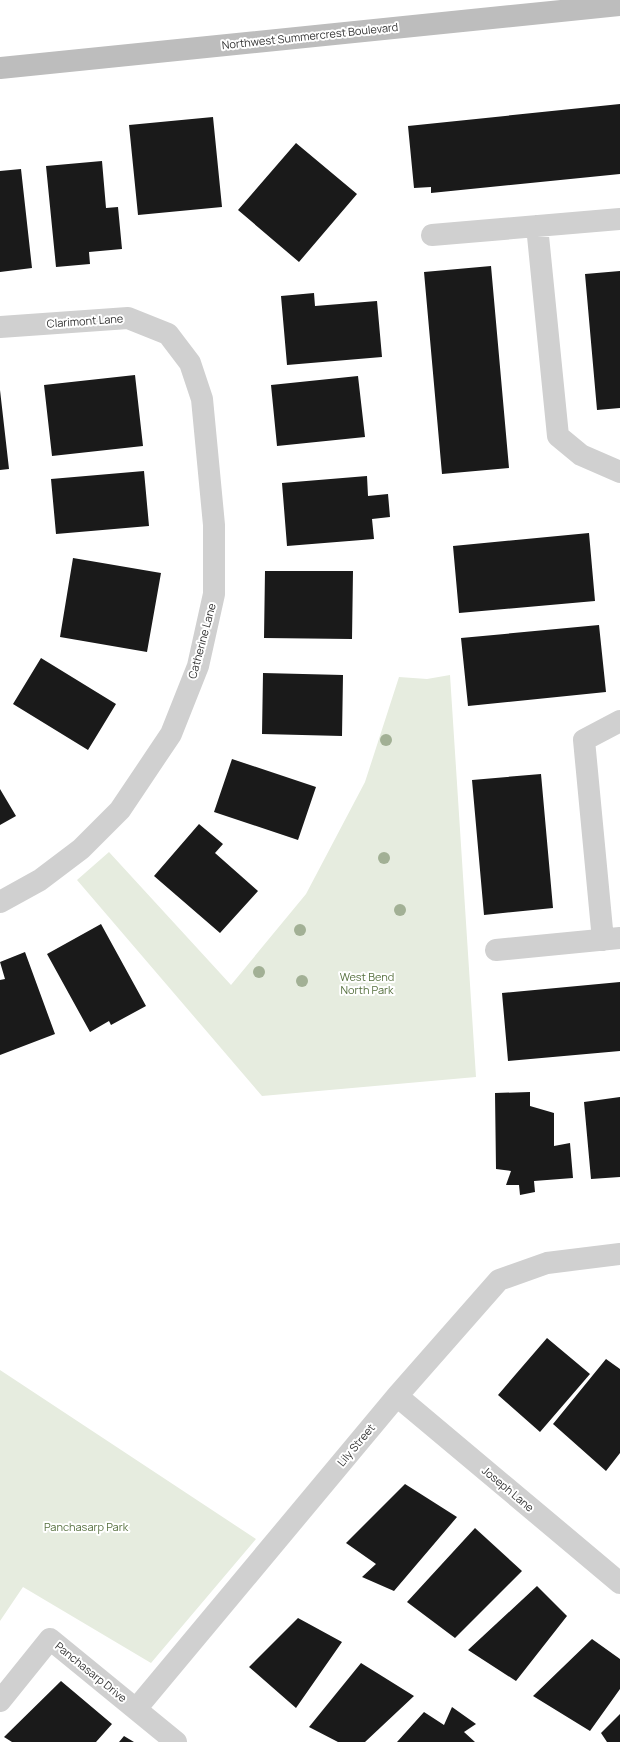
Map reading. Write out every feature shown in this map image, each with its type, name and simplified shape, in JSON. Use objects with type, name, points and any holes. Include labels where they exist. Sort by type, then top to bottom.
[{"type":"street","name":"Northwest Summercrest Boulevard","points":[[0,68],[620,5]]},
{"type":"street","points":[[432,235],[620,219]]},
{"type":"street","points":[[538,226],[558,436],[581,455],[620,472]]},
{"type":"street","name":"Clarimont Lane","points":[[0,327],[128,318],[168,334]]},
{"type":"street","name":"Catherine Lane","points":[[0,902],[40,880],[81,849],[120,810],[170,734],[198,666],[214,594],[214,525],[202,399],[190,362],[168,334]]},
{"type":"street","points":[[496,950],[611,939],[584,740],[620,721]]},
{"type":"street","name":"Lily Street","points":[[136,1709],[397,1396],[499,1280],[547,1263],[620,1254]]},
{"type":"street","name":"Joseph Lane","points":[[397,1396],[620,1583]]},
{"type":"street","name":"Panchasarp Drive","points":[[0,1701],[50,1638],[176,1742]]},
{"type":"green space","name":"West Bend North Park","points":[[450,675],[476,1077],[262,1096],[77,880],[109,852],[231,985],[306,894],[365,782],[399,677],[427,679]]},
{"type":"green space","name":"Panchasarp Park","points":[[0,1370],[256,1539],[151,1663],[23,1587],[0,1621]]},
{"type":"building","points":[[620,104],[620,174],[431,193],[431,187],[414,188],[408,126]]},
{"type":"building","points":[[213,117],[222,207],[138,215],[129,125]]},
{"type":"building","points":[[296,143],[357,194],[299,262],[238,210]]},
{"type":"building","points":[[102,161],[106,208],[118,207],[122,249],[89,252],[90,264],[56,267],[46,166]]},
{"type":"building","points":[[21,169],[32,268],[0,272],[0,171]]},
{"type":"building","points":[[491,266],[509,468],[442,474],[424,272]]},
{"type":"building","points":[[620,271],[620,408],[597,410],[585,274]]},
{"type":"building","points":[[314,293],[315,306],[377,301],[382,357],[287,365],[281,296]]},
{"type":"building","points":[[135,375],[143,446],[52,456],[44,385]]},
{"type":"building","points":[[358,376],[365,437],[277,446],[271,385]]},
{"type":"building","points":[[0,390],[9,469],[0,470]]},
{"type":"building","points":[[144,471],[149,526],[56,534],[51,479]]},
{"type":"building","points":[[367,476],[368,496],[388,494],[390,517],[372,519],[374,539],[287,546],[282,483]]},
{"type":"building","points":[[589,533],[595,601],[459,613],[453,546]]},
{"type":"building","points":[[73,558],[161,573],[147,652],[60,637]]},
{"type":"building","points":[[265,571],[353,571],[352,639],[264,638]]},
{"type":"building","points":[[599,625],[606,692],[468,706],[461,638]]},
{"type":"building","points":[[41,658],[116,704],[88,750],[13,704]]},
{"type":"building","points":[[263,673],[343,675],[342,736],[262,734]]},
{"type":"building","points":[[232,759],[316,787],[298,840],[214,812]]},
{"type":"building","points":[[541,774],[553,908],[484,915],[472,780]]},
{"type":"building","points":[[0,789],[16,816],[0,825]]},
{"type":"building","points":[[199,824],[223,844],[215,853],[258,891],[220,933],[154,876]]},
{"type":"building","points":[[101,924],[146,1006],[111,1025],[109,1021],[90,1032],[47,954]]},
{"type":"building","points":[[25,952],[55,1034],[0,1055],[0,980],[5,979],[0,962]]},
{"type":"building","points":[[620,982],[620,1051],[508,1061],[502,993]]},
{"type":"building","points":[[530,1092],[530,1106],[554,1113],[554,1146],[570,1143],[573,1178],[534,1181],[535,1192],[520,1195],[519,1185],[506,1185],[511,1171],[496,1169],[495,1093]]},
{"type":"building","points":[[620,1097],[620,1177],[591,1179],[584,1102]]},
{"type":"building","points":[[547,1338],[590,1374],[540,1432],[498,1395]]},
{"type":"building","points":[[606,1359],[620,1369],[620,1453],[606,1471],[553,1424]]},
{"type":"building","points":[[405,1484],[457,1517],[394,1591],[362,1577],[376,1564],[346,1543]]},
{"type":"building","points":[[475,1528],[522,1571],[455,1638],[407,1602]]},
{"type":"building","points":[[537,1586],[567,1616],[516,1681],[468,1650]]},
{"type":"building","points":[[298,1618],[342,1642],[296,1708],[249,1667]]},
{"type":"building","points":[[592,1639],[620,1659],[620,1689],[590,1731],[533,1696]]},
{"type":"building","points":[[361,1663],[414,1696],[365,1742],[338,1742],[309,1727]]},
{"type":"building","points":[[61,1681],[112,1724],[96,1742],[12,1742],[4,1737]]},
{"type":"building","points":[[452,1707],[476,1724],[464,1732],[475,1742],[397,1742],[424,1712],[444,1725]]},
{"type":"building","points":[[620,1714],[620,1742],[607,1742],[601,1733]]},
{"type":"building","points":[[124,1736],[134,1742],[119,1742]]}]
